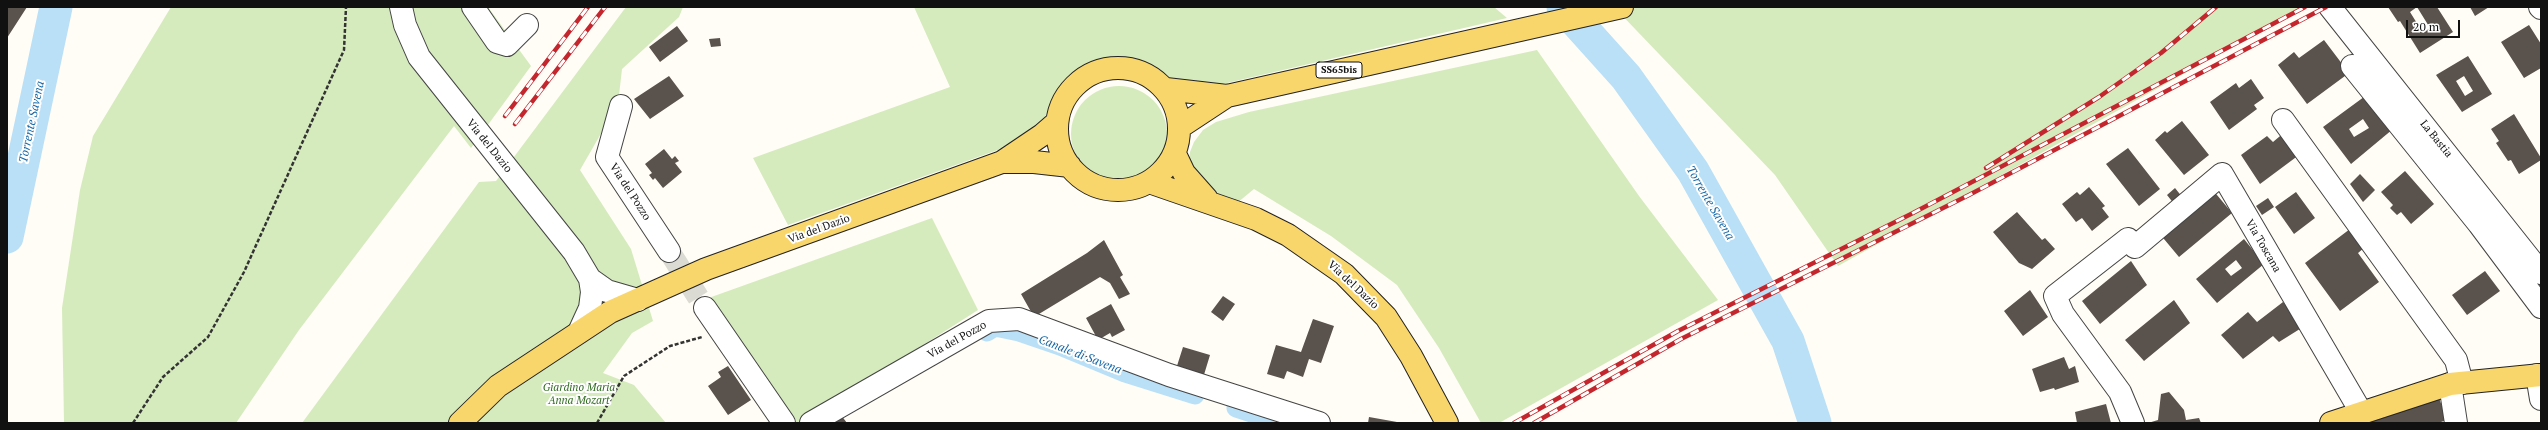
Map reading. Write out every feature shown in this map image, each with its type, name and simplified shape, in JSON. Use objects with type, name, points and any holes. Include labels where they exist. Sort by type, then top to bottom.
[{"type":"main road","name":"SS65bis","points":[[1166,89],[1227,96],[1450,44],[1622,7]]},
{"type":"main road","points":[[1118,67],[1136,69],[1152,77],[1166,89],[1176,107],[1180,127],[1175,154],[1164,170],[1149,182],[1136,188],[1107,189],[1086,181],[1070,166],[1062,153],[1058,138],[1057,122],[1061,105],[1071,89],[1084,77],[1100,70],[1118,67]]},
{"type":"main road","name":"SS65bis","points":[[1180,127],[1227,96]]},
{"type":"main road","name":"Via del Dazio","points":[[460,423],[498,386],[610,312],[706,269],[1002,162],[1042,135],[1057,122]]},
{"type":"main road","name":"Via del Dazio","points":[[1175,154],[1184,173],[1209,201]]},
{"type":"main road","name":"Via del Dazio","points":[[1002,162],[1034,162],[1070,166]]},
{"type":"main road","name":"Via del Dazio","points":[[1149,182],[1209,201],[1288,235],[1344,274],[1386,317],[1410,356],[1447,423]]},
{"type":"main road","points":[[2331,423],[2361,412],[2456,383],[2539,375]]},
{"type":"street","name":"Via del Dazio","points":[[401,7],[405,26],[419,58],[574,252],[590,279],[607,291],[638,300]]},
{"type":"street","points":[[473,7],[497,42],[506,45],[527,25]]},
{"type":"street","name":"La Bastia","points":[[2330,7],[2541,273]]},
{"type":"street","points":[[2352,66],[2479,224],[2541,306]]},
{"type":"street","name":"Via del Pozzo","points":[[621,106],[607,157],[669,251]]},
{"type":"street","points":[[2283,120],[2456,360],[2456,423]]},
{"type":"street","name":"Via Toscana","points":[[2134,423],[2120,392],[2063,314],[2055,296],[2128,238],[2135,247],[2138,245],[2222,174],[2361,412]]},
{"type":"street","points":[[580,332],[590,308],[590,279]]},
{"type":"street","points":[[705,308],[784,423]]},
{"type":"street","name":"Via del Pozzo","points":[[811,423],[989,321],[1019,319],[1169,375],[1319,423]]},
{"type":"street","points":[[2539,375],[2541,399]]},
{"type":"path","points":[[133,423],[163,377],[208,337],[244,272],[344,50],[346,7]]},
{"type":"path","points":[[596,423],[624,376],[670,346],[721,332]]},
{"type":"green space","points":[[171,7],[488,7],[531,66],[471,148],[454,126],[299,330],[236,423],[64,423],[62,308],[80,190],[93,136]]},
{"type":"green space","name":"Giardino Maria Anna Mozart","points":[[626,7],[683,7],[679,17],[622,69],[618,104],[580,170],[631,249],[653,321],[632,333],[603,373],[634,385],[666,423],[302,423],[479,182],[496,181]]},
{"type":"green space","points":[[914,7],[1494,7],[1507,18],[1214,86],[1167,79],[1141,64],[1126,61],[1108,61],[1096,64],[1082,70],[1063,85],[1043,120],[1020,142],[788,225],[753,158],[950,87]]},
{"type":"green space","points":[[1614,7],[2304,7],[1838,266],[1775,175]]},
{"type":"green space","points":[[1537,50],[1639,196],[1718,300],[1499,423],[1481,423],[1439,348],[1397,285],[1331,236],[1254,189],[1237,203],[1201,186],[1189,164],[1190,152],[1194,142],[1203,130],[1216,122],[1249,112]]},
{"type":"green space","points":[[1119,86],[1137,90],[1153,100],[1163,116],[1167,134],[1163,152],[1153,168],[1137,178],[1119,182],[1101,178],[1085,168],[1075,152],[1071,134],[1075,116],[1085,100],[1101,90]]},
{"type":"green space","points":[[932,218],[978,310],[801,423],[787,423],[703,300]]},
{"type":"building","points":[[7,7],[27,7],[7,38]]},
{"type":"building","points":[[2388,7],[2417,7],[2437,7],[2453,32],[2420,53],[2400,21],[2398,22]],"holes":[[[2417,7],[2430,28],[2423,33],[2410,12]]]},
{"type":"building","points":[[2470,7],[2489,7],[2475,16]]},
{"type":"building","points":[[2529,25],[2541,44],[2541,68],[2524,78],[2501,42]]},
{"type":"building","points":[[677,26],[688,41],[660,62],[649,47]]},
{"type":"building","points":[[720,38],[721,46],[711,47],[709,39]]},
{"type":"building","points":[[2324,40],[2349,73],[2307,104],[2278,65],[2294,52],[2299,58]]},
{"type":"building","points":[[2468,56],[2492,94],[2462,112],[2436,75]],"holes":[[[2464,76],[2473,91],[2465,96],[2456,81]]]},
{"type":"building","points":[[669,76],[684,96],[650,119],[634,99]]},
{"type":"building","points":[[2251,79],[2264,98],[2254,105],[2257,109],[2229,130],[2210,102],[2236,83],[2239,88]]},
{"type":"building","points":[[2368,94],[2393,129],[2351,164],[2323,127]],"holes":[[[2363,119],[2369,128],[2354,137],[2349,129]]]},
{"type":"building","points":[[2514,114],[2541,158],[2541,160],[2519,174],[2511,160],[2508,161],[2496,143],[2499,141],[2491,129]]},
{"type":"building","points":[[2182,121],[2209,155],[2184,175],[2155,140],[2165,131],[2167,133]]},
{"type":"building","points":[[2286,131],[2303,152],[2260,184],[2241,155],[2267,136],[2273,142]]},
{"type":"building","points":[[2128,148],[2160,189],[2139,206],[2106,164]]},
{"type":"building","points":[[664,149],[672,159],[675,156],[679,161],[675,163],[682,172],[663,188],[655,178],[653,180],[649,175],[652,173],[645,164]]},
{"type":"building","points":[[2405,171],[2434,204],[2411,224],[2401,212],[2397,215],[2390,208],[2393,205],[2381,192]]},
{"type":"building","points":[[2360,174],[2375,190],[2363,202],[2350,184]]},
{"type":"building","points":[[2089,187],[2105,206],[2102,208],[2109,217],[2092,231],[2082,218],[2076,222],[2062,204],[2077,192],[2080,195]]},
{"type":"building","points":[[2175,188],[2183,198],[2175,205],[2167,195]]},
{"type":"building","points":[[2212,189],[2232,213],[2179,257],[2159,233]]},
{"type":"building","points":[[2296,192],[2315,218],[2294,234],[2275,207]]},
{"type":"building","points":[[2268,198],[2274,207],[2262,215],[2256,206]]},
{"type":"building","points":[[2017,212],[2042,240],[2045,238],[2055,249],[2032,269],[2019,263],[1993,232]]},
{"type":"building","points":[[2350,229],[2364,248],[2358,253],[2379,282],[2340,311],[2305,263]]},
{"type":"building","points":[[2244,239],[2264,264],[2217,303],[2196,279]],"holes":[[[2236,260],[2242,268],[2231,276],[2225,269]]]},
{"type":"building","points":[[1104,240],[1123,275],[1120,277],[1130,294],[1119,299],[1110,283],[1100,277],[1034,317],[1021,294],[1087,253]]},
{"type":"building","points":[[2131,261],[2147,285],[2100,324],[2082,301]]},
{"type":"building","points":[[2485,271],[2500,291],[2467,315],[2452,295]]},
{"type":"building","points":[[2030,290],[2048,317],[2023,336],[2004,311]]},
{"type":"building","points":[[1223,296],[1235,304],[1223,321],[1211,312]]},
{"type":"building","points":[[2174,300],[2190,323],[2144,361],[2125,340]]},
{"type":"building","points":[[2283,302],[2303,327],[2279,342],[2273,336],[2243,359],[2221,335],[2248,312],[2257,322]]},
{"type":"building","points":[[1111,304],[1125,330],[1112,337],[1110,333],[1098,340],[1086,318]]},
{"type":"building","points":[[1313,319],[1334,326],[1321,363],[1309,359],[1303,377],[1287,371],[1284,379],[1267,374],[1276,345],[1301,352]]},
{"type":"building","points":[[1183,347],[1210,355],[1203,378],[1176,369]]},
{"type":"building","points":[[2064,357],[2069,369],[2075,366],[2079,382],[2055,390],[2054,388],[2040,392],[2032,369]]},
{"type":"building","points":[[728,366],[751,400],[728,415],[708,386],[721,377],[718,372]]},
{"type":"building","points":[[2169,392],[2184,410],[2186,420],[2199,418],[2201,423],[2148,423],[2158,420],[2161,394]]},
{"type":"building","points":[[2439,398],[2447,420],[2438,423],[2364,423]]},
{"type":"building","points":[[2106,404],[2111,423],[2077,423],[2075,412]]},
{"type":"building","points":[[838,411],[847,423],[821,423]]},
{"type":"building","points":[[1369,417],[1397,422],[1397,423],[1368,423]]},
{"type":"waterway","name":"Torrente Savena","points":[[7,237],[56,7]]},
{"type":"waterway","name":"Torrente Savena","points":[[1563,7],[1626,77],[1693,171],[1788,341],[1815,423]]},
{"type":"waterway","name":"Canale di Savena","points":[[987,332],[995,327],[1019,332],[1060,346],[1125,373],[1195,395]]},
{"type":"waterway","name":"Canale di Savena","points":[[1236,408],[1282,423]]},
{"type":"tunnel","points":[[669,251],[705,308]]},
{"type":"railway","points":[[505,116],[588,7]]},
{"type":"railway","points":[[515,124],[605,7]]},
{"type":"railway","points":[[1986,168],[2099,97],[2161,53],[2216,7]]},
{"type":"railway","points":[[1514,423],[1678,331],[1913,213],[2305,7]]},
{"type":"railway","points":[[1534,423],[1681,339],[1969,195],[2326,7]]}]
